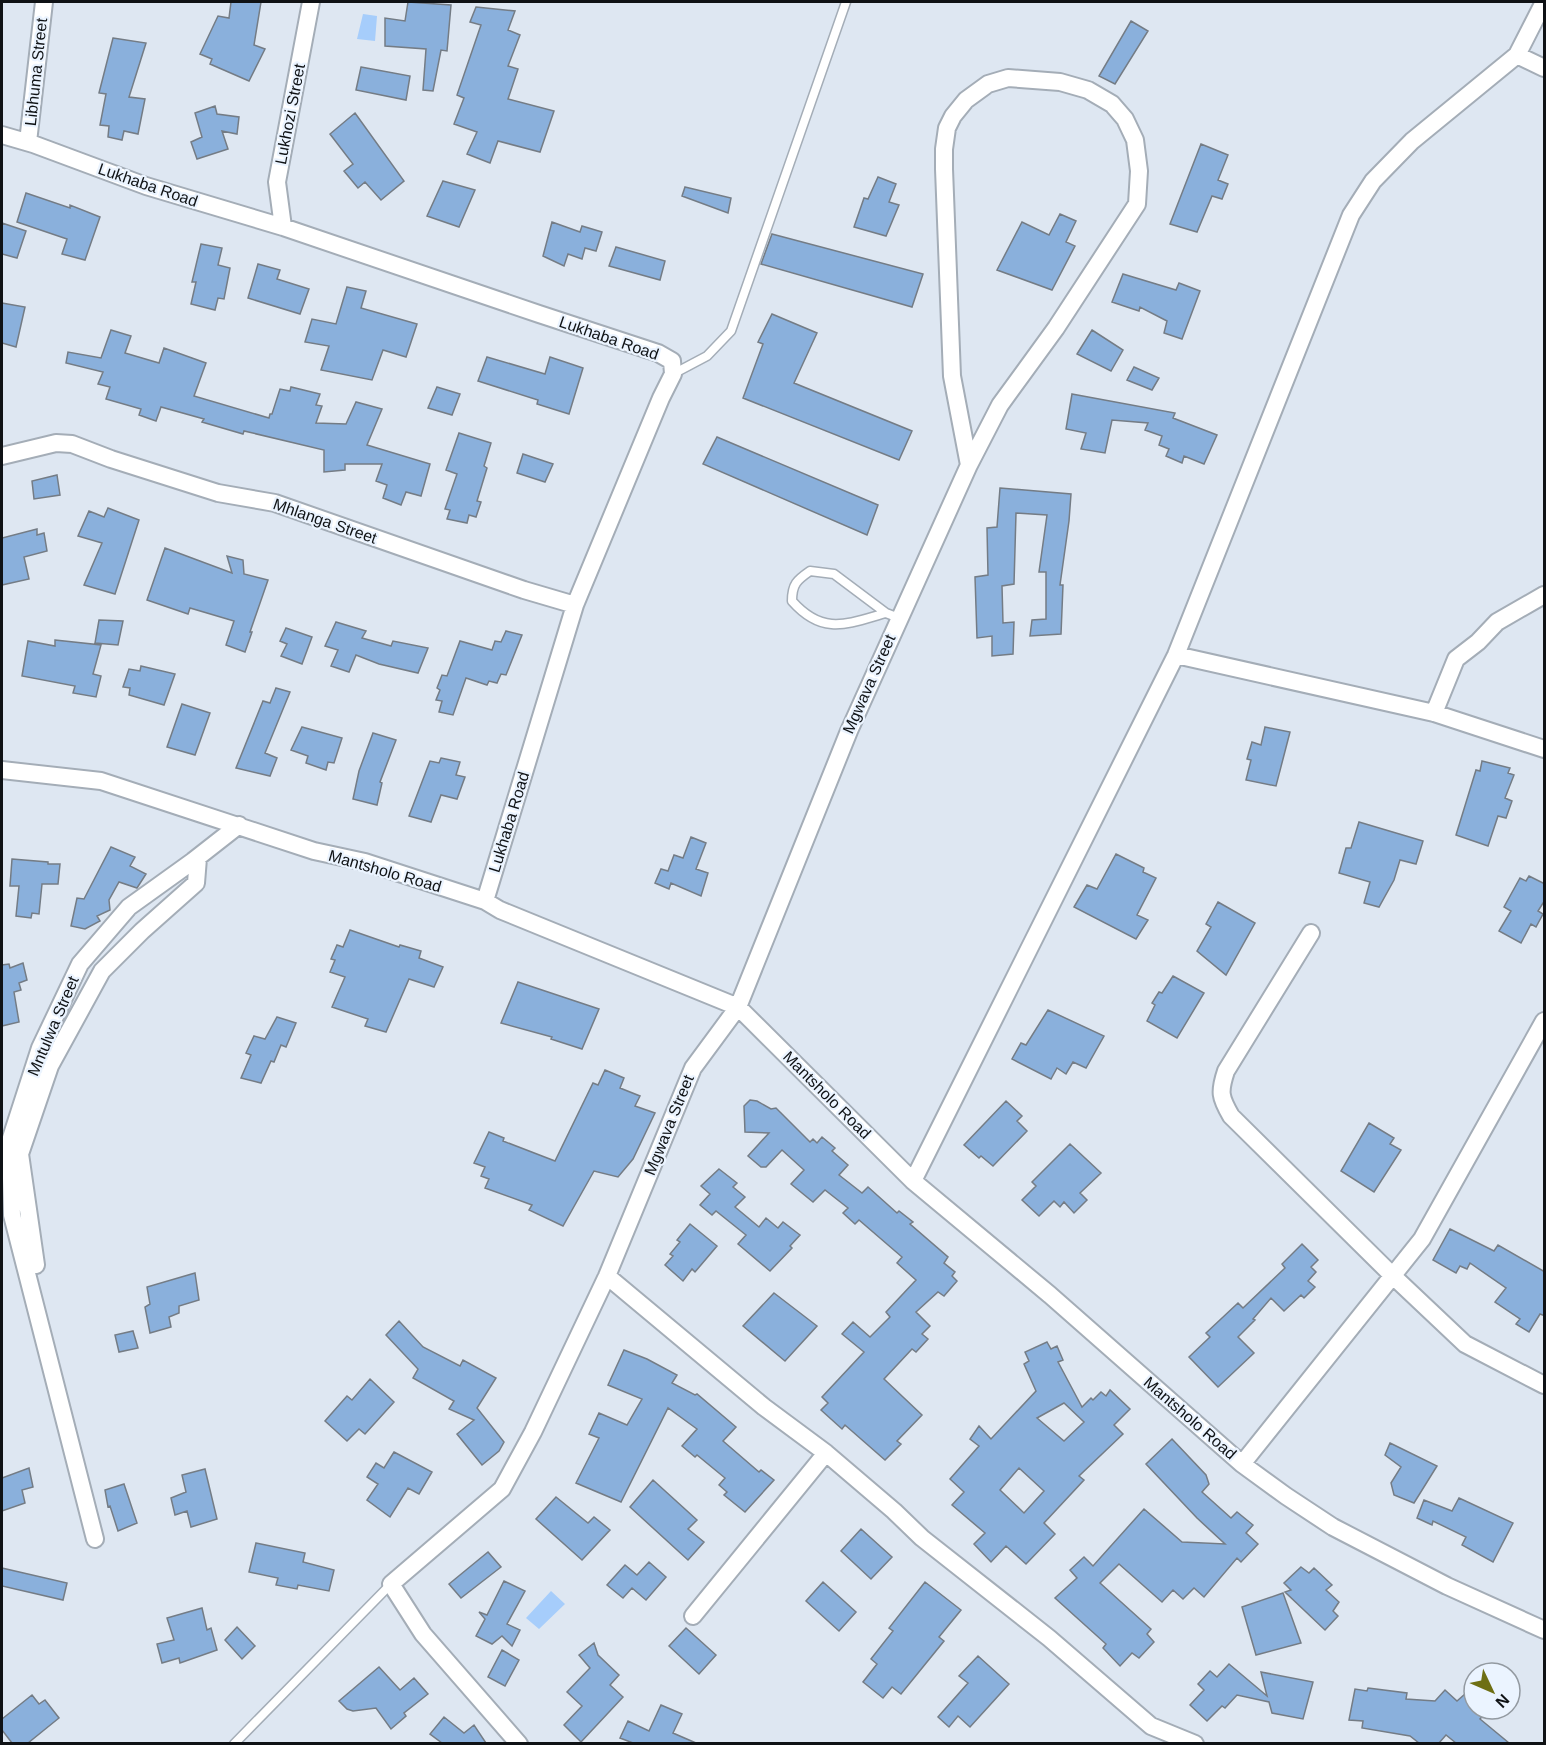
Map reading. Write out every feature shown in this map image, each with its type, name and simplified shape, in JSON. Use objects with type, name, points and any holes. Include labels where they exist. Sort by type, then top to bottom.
[{"type":"street","name":"Libhuma Street","points":[[28,142],[44,2]]},
{"type":"street","name":"Lukhozi Street","points":[[283,227],[277,182],[311,2]]},
{"type":"street","points":[[914,1180],[1176,655],[1351,215],[1372,181],[1412,141],[1517,55],[1544,2]]},
{"type":"street","points":[[1517,55],[1545,68]]},
{"type":"street","name":"Mgwava Street","points":[[391,1584],[502,1489],[533,1432],[608,1276],[693,1068],[738,1007],[892,616],[1000,405],[1056,328],[1137,204],[1139,171],[1135,140],[1125,119],[1112,104],[1088,90],[1060,82],[1008,78],[988,84],[966,100],[947,128],[944,179],[952,376],[969,465]]},
{"type":"street","name":"Lukhaba Road","points":[[2,135],[28,142],[146,186],[283,227],[658,353],[672,361],[673,374],[575,605],[485,901]]},
{"type":"street","name":"Mhlanga Street","points":[[2,456],[56,443],[72,444],[111,459],[218,493],[275,503],[524,590],[575,605]]},
{"type":"street","points":[[1434,713],[1456,658],[1478,642],[1497,622],[1545,595]]},
{"type":"street","points":[[1176,655],[1434,713],[1545,748]]},
{"type":"street","name":"Mantsholo Road","points":[[2,770],[101,781],[314,851],[365,861],[485,901],[500,910],[738,1007],[914,1180],[1050,1295],[1242,1464],[1334,1527],[1447,1586],[1545,1630]]},
{"type":"street","name":"Mntulwa Street","points":[[95,1539],[95,1517],[77,1469],[12,1215],[10,1141],[40,1048],[80,963],[129,907],[198,858],[239,825]]},
{"type":"street","points":[[77,1469],[84,1453],[72,1420],[33,1252],[20,1154],[50,1066],[102,971],[142,931],[196,884],[198,858]]},
{"type":"street","points":[[1311,933],[1226,1071],[1221,1085],[1221,1099],[1231,1116],[1465,1344],[1545,1385]]},
{"type":"street","points":[[1242,1464],[1422,1239],[1545,1021]]},
{"type":"street","points":[[608,1276],[764,1407],[826,1453],[922,1538],[1049,1638],[1151,1726],[1195,1743]]},
{"type":"street","points":[[693,1616],[826,1453]]},
{"type":"street","points":[[391,1584],[423,1634],[519,1743]]},
{"type":"lane","points":[[673,374],[707,356],[731,331],[846,2]]},
{"type":"lane","points":[[810,571],[834,574],[892,616],[841,625],[827,624],[801,611],[792,601],[792,590],[795,581],[810,571]]},
{"type":"lane","points":[[234,1743],[391,1584]]},
{"type":"water","points":[[363,14],[377,16],[375,41],[357,39]]},
{"type":"water","points":[[551,1591],[565,1604],[539,1629],[526,1618]]},
{"type":"building","points":[[231,2],[261,2],[254,45],[265,49],[249,81],[210,64],[212,59],[200,54],[218,16],[229,18]]},
{"type":"building","points":[[408,2],[451,5],[447,51],[441,50],[433,91],[423,90],[426,49],[385,46],[385,18],[405,21]]},
{"type":"building","points":[[476,7],[515,11],[508,30],[520,35],[508,66],[518,69],[508,99],[554,111],[540,152],[498,141],[490,163],[467,154],[477,132],[454,124],[464,98],[457,95],[481,25],[470,22]]},
{"type":"building","points":[[1131,21],[1148,31],[1115,84],[1099,76]]},
{"type":"building","points":[[113,38],[146,43],[129,97],[145,99],[138,134],[124,131],[122,140],[108,137],[109,126],[100,125],[106,94],[99,93]]},
{"type":"building","points":[[361,67],[410,76],[406,100],[356,90]]},
{"type":"building","points":[[215,106],[217,114],[239,117],[237,134],[222,131],[228,149],[197,159],[191,142],[202,137],[195,113]]},
{"type":"building","points":[[355,113],[404,181],[381,200],[365,182],[358,188],[344,171],[353,164],[330,134]]},
{"type":"building","points":[[1201,144],[1228,155],[1218,180],[1228,184],[1222,199],[1212,196],[1197,232],[1170,224]]},
{"type":"building","points":[[878,177],[896,184],[889,202],[899,205],[886,236],[854,227],[864,198],[868,199]]},
{"type":"building","points":[[443,181],[475,190],[459,227],[427,216]]},
{"type":"building","points":[[685,187],[731,198],[728,213],[682,196]]},
{"type":"building","points":[[26,193],[70,208],[70,205],[100,217],[85,260],[62,254],[67,239],[17,222]]},
{"type":"building","points":[[1060,214],[1076,221],[1066,242],[1075,246],[1052,290],[997,270],[1022,222],[1049,235]]},
{"type":"building","points":[[552,222],[580,232],[582,226],[602,232],[596,251],[585,248],[582,259],[568,254],[564,266],[543,256]]},
{"type":"building","points":[[2,223],[26,231],[17,258],[2,254]]},
{"type":"building","points":[[772,234],[923,274],[912,307],[761,264]]},
{"type":"building","points":[[201,244],[222,248],[218,265],[230,268],[224,299],[218,298],[215,310],[191,304],[196,282],[192,282]]},
{"type":"building","points":[[616,247],[665,261],[660,280],[609,266]]},
{"type":"building","points":[[258,264],[280,270],[277,279],[309,289],[300,314],[248,298]]},
{"type":"building","points":[[1123,274],[1176,290],[1179,283],[1200,291],[1182,339],[1164,333],[1167,321],[1140,307],[1139,311],[1112,302]]},
{"type":"building","points":[[347,287],[366,291],[361,308],[417,324],[406,357],[383,350],[372,380],[321,370],[329,346],[305,342],[312,319],[336,324]]},
{"type":"building","points":[[2,303],[25,307],[16,347],[2,343]]},
{"type":"building","points":[[772,314],[817,333],[794,383],[912,431],[899,460],[743,398],[763,344],[758,342]]},
{"type":"building","points":[[111,330],[131,336],[125,353],[159,363],[164,348],[206,363],[194,396],[269,418],[280,389],[290,391],[291,387],[320,394],[316,405],[322,406],[316,423],[346,424],[356,402],[382,409],[367,445],[430,464],[421,496],[406,492],[401,505],[383,498],[387,485],[376,481],[382,464],[345,464],[345,470],[324,472],[324,450],[244,431],[243,434],[202,422],[204,419],[161,407],[156,421],[139,415],[141,409],[106,399],[110,387],[98,384],[103,372],[66,363],[68,352],[101,358]]},
{"type":"building","points":[[1092,330],[1123,350],[1111,371],[1077,354]]},
{"type":"building","points":[[487,357],[545,374],[550,357],[583,368],[569,414],[537,404],[538,400],[478,381]]},
{"type":"building","points":[[1134,367],[1159,378],[1152,390],[1127,380]]},
{"type":"building","points":[[437,387],[460,394],[452,415],[428,408]]},
{"type":"building","points":[[1072,394],[1175,413],[1173,418],[1217,435],[1204,464],[1184,456],[1182,463],[1166,456],[1169,449],[1159,445],[1162,436],[1145,430],[1148,423],[1112,420],[1105,453],[1081,449],[1086,433],[1066,429]]},
{"type":"building","points":[[459,433],[491,443],[484,466],[487,468],[477,501],[481,502],[476,517],[469,515],[467,523],[447,519],[450,510],[445,509],[457,474],[446,470]]},
{"type":"building","points":[[717,437],[878,505],[867,535],[703,464]]},
{"type":"building","points":[[523,454],[553,464],[545,482],[517,473]]},
{"type":"building","points":[[57,475],[60,495],[34,499],[32,481]]},
{"type":"building","points":[[1000,488],[1071,494],[1060,585],[1063,585],[1061,634],[1030,636],[1032,620],[1046,619],[1046,572],[1039,572],[1047,515],[1016,513],[1014,584],[1002,586],[1003,623],[1014,622],[1013,654],[992,656],[992,636],[977,638],[975,577],[988,575],[987,528],[997,527]]},
{"type":"building","points":[[108,508],[139,520],[115,594],[84,585],[102,543],[78,536],[89,511],[104,517]]},
{"type":"building","points":[[37,529],[37,535],[44,533],[47,551],[24,557],[29,579],[2,585],[2,538]]},
{"type":"building","points":[[165,548],[232,573],[227,556],[243,560],[244,574],[268,580],[245,652],[226,645],[234,621],[190,608],[188,614],[147,600]]},
{"type":"building","points":[[99,620],[123,621],[118,645],[95,643]]},
{"type":"building","points":[[336,622],[366,631],[362,638],[391,646],[393,641],[428,648],[418,673],[379,664],[356,655],[349,672],[331,666],[338,650],[325,646]]},
{"type":"building","points":[[286,628],[312,637],[302,664],[281,656],[287,644],[280,641]]},
{"type":"building","points":[[506,631],[522,635],[506,675],[501,674],[497,683],[489,681],[487,685],[466,678],[453,715],[439,712],[442,701],[436,700],[440,690],[437,688],[442,675],[447,676],[460,641],[492,650],[495,641],[501,642]]},
{"type":"building","points":[[55,640],[101,645],[93,674],[101,676],[96,697],[73,693],[75,686],[22,676],[28,641],[55,646]]},
{"type":"building","points":[[141,666],[175,674],[164,705],[129,695],[130,688],[123,687],[129,669],[140,671]]},
{"type":"building","points":[[276,688],[290,692],[265,753],[277,758],[270,776],[236,768],[263,701],[270,703]]},
{"type":"building","points":[[182,704],[210,713],[195,755],[167,747]]},
{"type":"building","points":[[302,727],[342,738],[334,763],[328,762],[326,770],[306,763],[308,756],[291,750]]},
{"type":"building","points":[[1265,727],[1290,732],[1276,786],[1246,780],[1251,760],[1247,759],[1252,742],[1261,745]]},
{"type":"building","points":[[373,733],[396,740],[380,782],[382,783],[377,805],[353,799],[359,771]]},
{"type":"building","points":[[441,758],[460,762],[456,775],[465,777],[457,799],[441,795],[431,822],[409,816],[430,761],[439,763]]},
{"type":"building","points":[[1482,761],[1510,768],[1508,773],[1514,775],[1505,798],[1512,801],[1506,818],[1498,816],[1488,846],[1456,835],[1476,770],[1480,771]]},
{"type":"building","points":[[1359,822],[1423,841],[1416,864],[1400,860],[1394,880],[1379,907],[1364,903],[1370,882],[1339,873],[1346,848],[1351,848]]},
{"type":"building","points":[[691,837],[706,843],[696,869],[708,873],[701,896],[671,883],[669,889],[655,883],[661,869],[668,871],[674,855],[683,858]]},
{"type":"building","points":[[111,847],[135,857],[130,866],[146,874],[137,888],[119,882],[109,900],[110,910],[97,916],[100,921],[85,929],[71,926],[77,898],[84,899]]},
{"type":"building","points":[[1116,854],[1144,868],[1143,872],[1156,878],[1137,915],[1148,920],[1136,939],[1074,907],[1087,885],[1097,889]]},
{"type":"building","points":[[12,859],[60,864],[58,884],[42,884],[39,914],[32,913],[31,918],[16,916],[19,886],[10,886]]},
{"type":"building","points":[[1529,876],[1545,884],[1545,900],[1538,911],[1543,914],[1536,927],[1531,924],[1521,943],[1499,931],[1511,911],[1504,907],[1520,878],[1526,881]]},
{"type":"building","points":[[1218,902],[1255,923],[1226,975],[1197,951],[1211,927],[1206,924]]},
{"type":"building","points":[[350,930],[399,947],[400,945],[421,951],[419,958],[443,967],[434,987],[409,979],[386,1032],[365,1026],[368,1019],[332,1007],[345,977],[330,972],[335,960],[331,959],[337,945],[343,947]]},
{"type":"building","points":[[23,963],[27,980],[19,983],[21,990],[14,992],[19,1022],[2,1026],[2,965],[9,964],[10,968]]},
{"type":"building","points":[[1173,976],[1204,993],[1177,1038],[1147,1021],[1155,1005],[1152,1003]]},
{"type":"building","points":[[518,982],[599,1009],[582,1049],[551,1039],[552,1037],[501,1023]]},
{"type":"building","points":[[1048,1010],[1104,1036],[1086,1068],[1073,1062],[1066,1074],[1057,1068],[1051,1079],[1012,1059],[1021,1043],[1026,1045]]},
{"type":"building","points":[[277,1017],[296,1023],[286,1047],[281,1045],[261,1083],[241,1078],[251,1055],[246,1053],[254,1036],[265,1039]]},
{"type":"building","points":[[605,1070],[624,1078],[620,1088],[640,1096],[635,1106],[655,1113],[633,1159],[618,1177],[594,1171],[563,1226],[529,1210],[532,1205],[485,1188],[489,1179],[481,1176],[485,1167],[474,1163],[489,1132],[504,1138],[503,1141],[555,1161],[593,1083],[598,1085]]},
{"type":"building","points":[[750,1100],[757,1101],[771,1109],[776,1108],[810,1142],[813,1139],[817,1143],[822,1137],[835,1148],[832,1151],[848,1165],[839,1175],[862,1193],[868,1187],[897,1213],[899,1211],[913,1222],[910,1224],[948,1257],[944,1263],[955,1272],[952,1276],[957,1281],[944,1296],[938,1292],[916,1312],[930,1326],[922,1334],[928,1339],[916,1352],[912,1349],[884,1379],[922,1415],[897,1441],[901,1444],[885,1460],[845,1425],[842,1429],[821,1410],[828,1403],[822,1397],[864,1352],[842,1334],[853,1322],[870,1337],[890,1317],[886,1312],[916,1280],[897,1263],[902,1257],[859,1220],[855,1224],[843,1213],[848,1208],[825,1190],[813,1202],[791,1184],[804,1170],[782,1150],[766,1167],[761,1167],[748,1156],[769,1133],[745,1132],[744,1106]]},
{"type":"building","points":[[1006,1101],[1022,1116],[1017,1121],[1027,1131],[993,1166],[964,1145]]},
{"type":"building","points":[[1369,1123],[1394,1138],[1390,1144],[1401,1150],[1374,1192],[1341,1171]]},
{"type":"building","points":[[1070,1144],[1101,1173],[1080,1193],[1087,1200],[1074,1213],[1064,1202],[1060,1207],[1054,1201],[1039,1216],[1022,1200],[1036,1186],[1032,1182]]},
{"type":"building","points":[[719,1169],[737,1183],[733,1187],[745,1197],[735,1207],[759,1227],[766,1218],[778,1228],[783,1222],[800,1235],[790,1246],[792,1248],[770,1271],[738,1244],[746,1235],[716,1211],[712,1215],[700,1205],[710,1194],[701,1186]]},
{"type":"building","points":[[690,1224],[717,1246],[695,1272],[692,1269],[683,1281],[665,1265],[673,1256],[670,1254],[680,1242],[677,1240]]},
{"type":"building","points":[[1450,1229],[1494,1251],[1498,1245],[1545,1272],[1545,1316],[1540,1314],[1529,1332],[1516,1324],[1520,1319],[1495,1302],[1506,1288],[1470,1263],[1467,1269],[1460,1266],[1456,1273],[1433,1260]]},
{"type":"building","points":[[1302,1244],[1318,1260],[1311,1267],[1316,1272],[1308,1281],[1315,1287],[1304,1298],[1301,1295],[1284,1311],[1271,1298],[1253,1319],[1255,1320],[1238,1337],[1254,1353],[1218,1387],[1189,1357],[1210,1337],[1206,1333],[1238,1303],[1243,1308],[1285,1268],[1282,1264]]},
{"type":"building","points":[[195,1273],[199,1300],[179,1306],[179,1313],[169,1317],[171,1327],[150,1333],[145,1307],[150,1304],[147,1287]]},
{"type":"building","points":[[774,1293],[817,1326],[785,1361],[743,1326]]},
{"type":"building","points":[[399,1321],[423,1347],[460,1366],[463,1360],[496,1378],[477,1408],[504,1442],[499,1451],[482,1465],[457,1434],[474,1420],[449,1409],[454,1401],[413,1378],[418,1369],[386,1335]]},
{"type":"building","points":[[133,1331],[138,1348],[119,1352],[115,1335]]},
{"type":"building","points":[[1047,1342],[1051,1349],[1057,1346],[1063,1360],[1058,1362],[1082,1407],[1101,1392],[1106,1396],[1110,1390],[1130,1409],[1114,1425],[1123,1434],[1079,1476],[1084,1480],[1044,1523],[1055,1534],[1026,1564],[1006,1546],[991,1562],[974,1544],[985,1533],[952,1505],[964,1492],[950,1479],[979,1446],[970,1439],[979,1426],[991,1439],[1036,1391],[1024,1364],[1029,1361],[1025,1352]],"holes":[[[1064,1403],[1084,1422],[1064,1441],[1037,1418]],[[1019,1468],[1044,1491],[1024,1513],[1000,1490]]]},
{"type":"building","points":[[624,1350],[677,1375],[672,1383],[697,1394],[736,1427],[723,1441],[759,1472],[761,1470],[774,1480],[745,1512],[724,1495],[727,1492],[719,1485],[725,1478],[682,1446],[697,1429],[668,1408],[621,1502],[576,1483],[599,1438],[589,1434],[599,1413],[627,1425],[642,1399],[608,1385]]},
{"type":"building","points":[[370,1379],[394,1402],[365,1434],[359,1429],[347,1441],[325,1421],[347,1396],[352,1400]]},
{"type":"building","points":[[1172,1439],[1206,1475],[1209,1484],[1202,1492],[1231,1518],[1237,1512],[1253,1525],[1246,1533],[1258,1544],[1241,1562],[1237,1558],[1204,1597],[1194,1588],[1183,1599],[1173,1590],[1162,1602],[1119,1564],[1100,1583],[1151,1629],[1147,1634],[1154,1642],[1139,1658],[1132,1653],[1120,1666],[1103,1648],[1106,1644],[1055,1598],[1077,1578],[1070,1570],[1084,1557],[1093,1566],[1144,1509],[1182,1542],[1225,1544],[1146,1464]]},
{"type":"building","points":[[1390,1443],[1437,1466],[1414,1503],[1394,1495],[1391,1483],[1401,1467],[1385,1455]]},
{"type":"building","points":[[394,1452],[432,1472],[419,1494],[408,1488],[390,1517],[367,1500],[378,1484],[367,1477],[376,1463],[384,1468]]},
{"type":"building","points":[[29,1468],[33,1487],[22,1490],[25,1503],[2,1511],[2,1478]]},
{"type":"building","points":[[205,1469],[217,1519],[191,1527],[187,1511],[175,1515],[171,1498],[186,1492],[182,1475]]},
{"type":"building","points":[[653,1480],[697,1520],[688,1529],[704,1542],[688,1560],[630,1507]]},
{"type":"building","points":[[124,1484],[137,1523],[118,1531],[110,1506],[108,1507],[105,1490]]},
{"type":"building","points":[[556,1497],[588,1523],[594,1517],[610,1530],[582,1560],[536,1519]]},
{"type":"building","points":[[1459,1498],[1513,1523],[1493,1562],[1462,1545],[1466,1537],[1433,1521],[1432,1525],[1417,1518],[1424,1500],[1452,1511]]},
{"type":"building","points":[[861,1529],[892,1557],[871,1579],[841,1551]]},
{"type":"building","points":[[256,1543],[305,1553],[303,1562],[334,1570],[329,1591],[298,1585],[297,1589],[276,1585],[278,1578],[249,1572]]},
{"type":"building","points":[[488,1552],[501,1567],[461,1598],[449,1584]]},
{"type":"building","points":[[649,1562],[666,1577],[646,1600],[632,1588],[623,1598],[607,1585],[625,1565],[637,1575]]},
{"type":"building","points":[[1301,1567],[1309,1573],[1314,1568],[1332,1585],[1326,1590],[1339,1602],[1333,1611],[1338,1616],[1325,1630],[1285,1592],[1291,1590],[1284,1583]]},
{"type":"building","points":[[2,1568],[67,1583],[63,1600],[2,1586]]},
{"type":"building","points":[[504,1581],[525,1591],[507,1624],[520,1630],[512,1646],[502,1636],[492,1644],[476,1636],[485,1619],[479,1612],[487,1615]]},
{"type":"building","points":[[823,1582],[856,1612],[839,1631],[806,1601]]},
{"type":"building","points":[[925,1582],[961,1610],[939,1637],[944,1641],[901,1694],[892,1687],[883,1698],[863,1682],[877,1664],[871,1659],[893,1631],[889,1628]]},
{"type":"building","points":[[1283,1593],[1301,1643],[1256,1655],[1242,1607]]},
{"type":"building","points":[[202,1608],[207,1630],[211,1628],[217,1650],[180,1663],[179,1658],[162,1663],[157,1644],[174,1640],[167,1618]]},
{"type":"building","points":[[237,1627],[255,1646],[242,1659],[225,1640]]},
{"type":"building","points":[[686,1628],[716,1655],[699,1674],[669,1646]]},
{"type":"building","points":[[594,1643],[598,1655],[619,1675],[610,1685],[623,1697],[581,1742],[564,1725],[582,1706],[567,1692],[590,1668],[579,1655]]},
{"type":"building","points":[[502,1650],[519,1660],[505,1686],[488,1677]]},
{"type":"building","points":[[978,1656],[1009,1684],[970,1727],[958,1716],[949,1727],[938,1717],[968,1683],[959,1676]]},
{"type":"building","points":[[1229,1664],[1267,1696],[1261,1672],[1313,1682],[1303,1719],[1272,1713],[1269,1702],[1237,1695],[1225,1708],[1222,1706],[1207,1721],[1190,1705],[1204,1690],[1198,1684],[1210,1671],[1217,1677]]},
{"type":"building","points":[[379,1667],[400,1690],[414,1678],[428,1694],[404,1713],[406,1716],[391,1729],[376,1708],[353,1711],[347,1709],[339,1701]]},
{"type":"building","points":[[1368,1688],[1407,1693],[1406,1699],[1435,1701],[1445,1690],[1457,1701],[1462,1697],[1462,1721],[1482,1721],[1509,1743],[1456,1743],[1446,1735],[1439,1743],[1419,1743],[1410,1736],[1362,1728],[1363,1721],[1349,1720],[1355,1689],[1367,1691]]},
{"type":"building","points":[[32,1695],[39,1704],[45,1700],[59,1718],[28,1743],[12,1743],[2,1730],[2,1719]]},
{"type":"building","points":[[661,1705],[682,1714],[673,1733],[696,1743],[633,1743],[620,1738],[628,1721],[649,1731]]},
{"type":"building","points":[[444,1717],[464,1733],[474,1725],[486,1743],[442,1743],[430,1734]]}]
